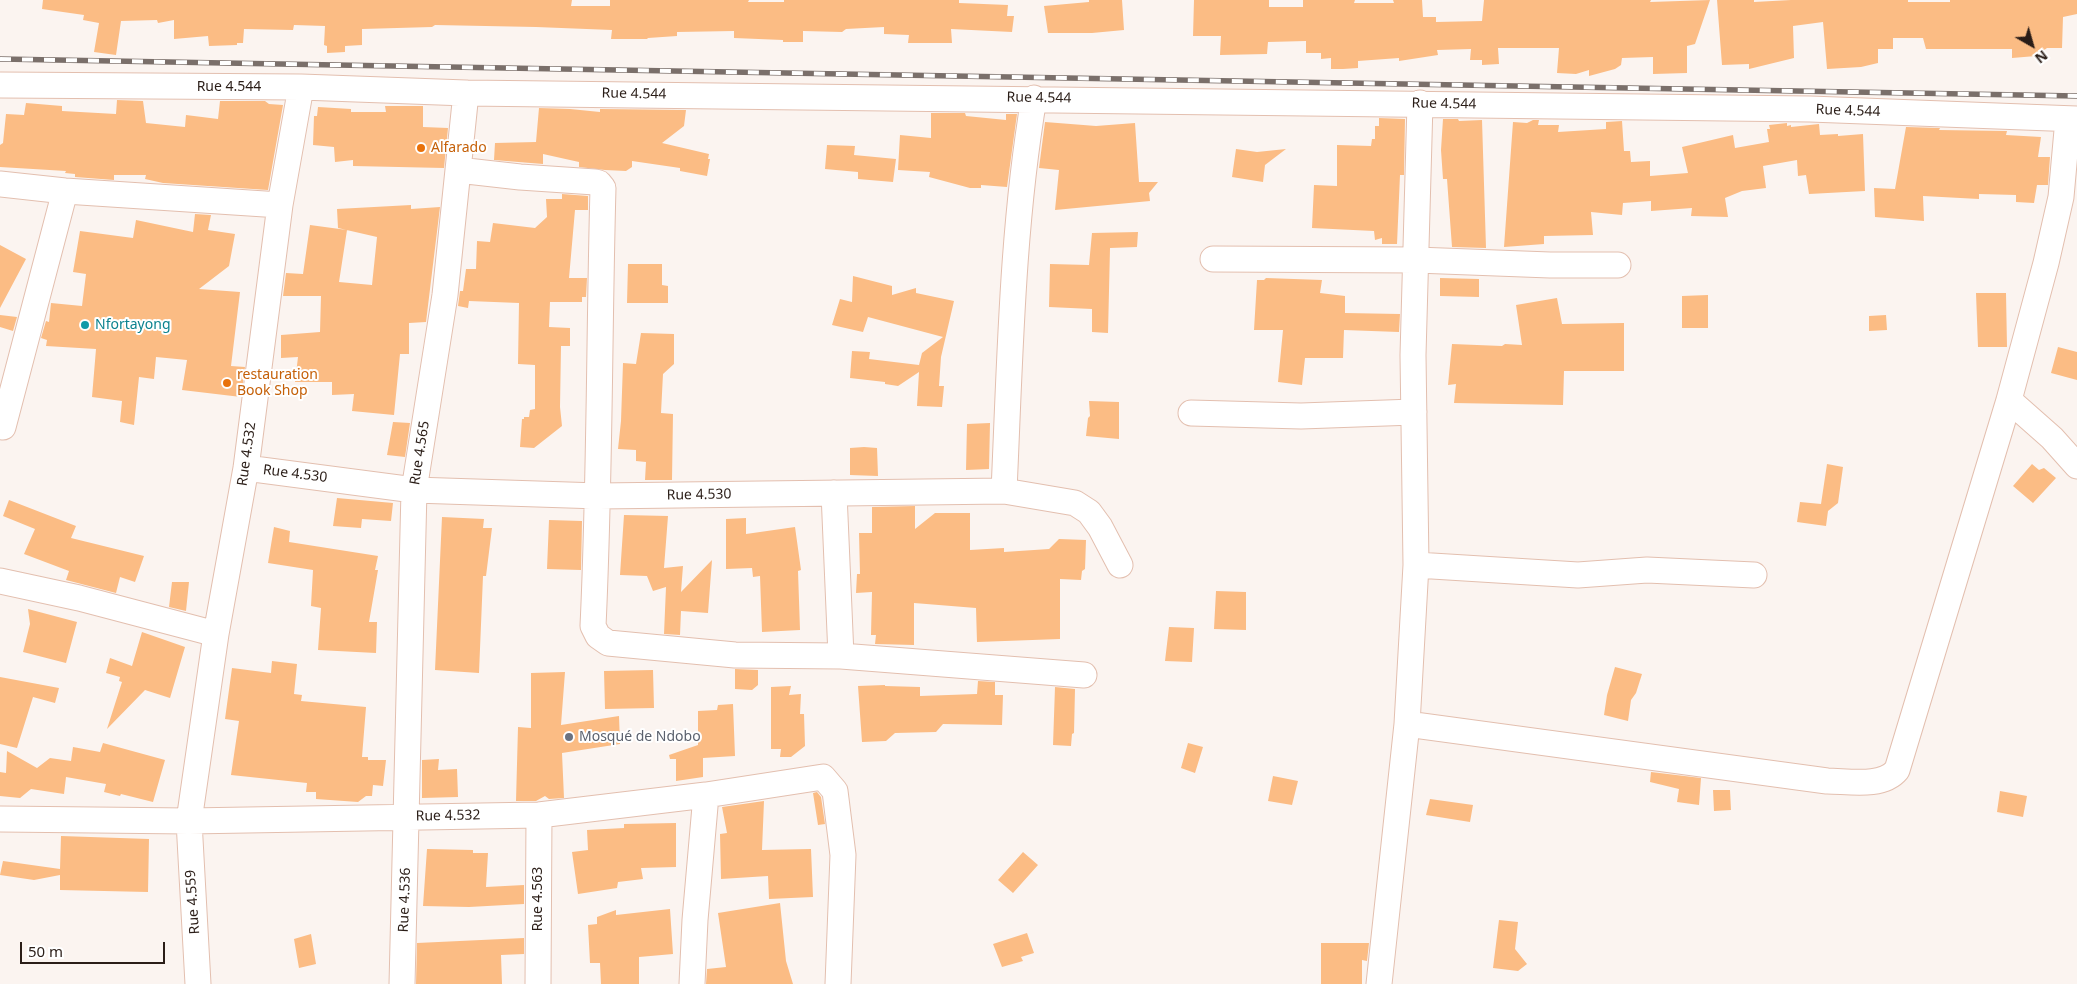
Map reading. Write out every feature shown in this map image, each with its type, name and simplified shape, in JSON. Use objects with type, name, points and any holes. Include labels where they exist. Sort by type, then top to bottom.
[{"type":"street","name":"Rue 4.544","points":[[0,85],[301,87],[466,93],[1034,98],[1810,109],[2072,119]]},
{"type":"street","name":"Rue 4.532","points":[[189,821],[216,634],[246,468],[280,205],[301,87]]},
{"type":"street","name":"Rue 4.565","points":[[407,817],[414,490],[445,295],[466,93]]},
{"type":"street","points":[[1004,491],[1014,263],[1026,149],[1034,98]]},
{"type":"street","points":[[1379,984],[1407,724],[1416,565],[1413,355],[1420,103]]},
{"type":"street","points":[[1407,724],[1827,781],[1881,781],[1890,777],[1896,770],[2009,400],[2046,263],[2061,196],[2072,119]]},
{"type":"street","points":[[458,170],[520,177],[594,182],[603,188],[599,496],[593,626],[598,636],[608,643],[735,655],[841,656],[1084,675]]},
{"type":"street","points":[[0,184],[65,191],[280,205]]},
{"type":"street","points":[[3,427],[65,191]]},
{"type":"street","points":[[1213,259],[1416,260],[1550,266],[1618,265]]},
{"type":"street","points":[[2009,400],[2052,438],[2077,466]]},
{"type":"street","points":[[1191,412],[1301,416],[1414,412]]},
{"type":"street","name":"Rue 4.530","points":[[246,468],[414,490],[599,496],[1004,491],[1075,503],[1088,512],[1094,520],[1120,565]]},
{"type":"street","points":[[834,493],[841,656]]},
{"type":"street","points":[[1416,565],[1578,575],[1647,570],[1754,575]]},
{"type":"street","points":[[0,581],[80,598],[216,634]]},
{"type":"street","name":"Rue 4.532","points":[[0,818],[189,821],[539,815],[706,795],[823,777],[831,783],[836,791],[843,855],[838,984]]},
{"type":"street","points":[[692,984],[694,920],[706,795]]},
{"type":"street","name":"Rue 4.563","points":[[538,984],[539,815]]},
{"type":"street","name":"Rue 4.536","points":[[402,984],[407,817]]},
{"type":"street","name":"Rue 4.559","points":[[189,821],[198,984]]},
{"type":"building","points":[[43,0],[572,0],[571,6],[610,6],[610,0],[749,0],[748,2],[784,2],[784,0],[959,0],[959,3],[1008,5],[1007,16],[1014,16],[1012,32],[951,29],[952,43],[908,43],[909,35],[884,34],[884,27],[846,29],[842,32],[803,31],[803,42],[783,42],[783,40],[734,38],[734,31],[677,32],[677,36],[647,39],[611,39],[612,30],[435,25],[432,27],[362,29],[362,45],[345,46],[345,52],[327,53],[327,46],[324,45],[325,26],[294,25],[293,30],[244,29],[243,43],[209,46],[208,36],[174,39],[174,20],[158,23],[157,20],[121,21],[116,55],[94,52],[99,23],[83,20],[84,15],[42,9]]},
{"type":"building","points":[[1089,0],[1122,0],[1124,30],[1092,33],[1048,33],[1044,6],[1089,2]]},
{"type":"building","points":[[1194,0],[1269,0],[1269,7],[1303,7],[1303,0],[1355,0],[1354,3],[1394,3],[1393,0],[1422,0],[1423,17],[1436,17],[1436,22],[1482,21],[1484,0],[1651,0],[1650,2],[1710,0],[1695,44],[1687,46],[1687,73],[1653,74],[1653,57],[1622,58],[1621,65],[1615,69],[1589,76],[1589,70],[1576,74],[1557,73],[1559,48],[1498,48],[1499,64],[1482,65],[1482,60],[1470,60],[1471,49],[1437,50],[1438,55],[1399,61],[1399,58],[1358,61],[1358,68],[1343,69],[1331,69],[1331,58],[1321,59],[1321,53],[1306,53],[1306,41],[1268,42],[1267,54],[1220,55],[1221,36],[1193,36]]},
{"type":"building","points":[[1717,0],[1754,0],[1754,2],[1791,0],[1908,0],[1908,2],[1950,2],[1950,0],[2077,0],[2077,14],[2063,17],[2062,48],[2047,48],[2036,56],[2012,58],[2012,49],[1926,49],[1923,38],[1893,38],[1893,49],[1878,49],[1878,63],[1861,67],[1827,69],[1823,22],[1793,26],[1794,58],[1749,69],[1749,64],[1722,65]]},
{"type":"building","points":[[117,100],[143,101],[146,123],[185,127],[186,115],[218,119],[220,101],[265,101],[269,104],[283,105],[268,190],[163,183],[145,179],[146,175],[114,175],[114,180],[75,177],[75,174],[65,173],[66,171],[0,167],[0,145],[3,143],[6,114],[24,115],[26,103],[62,106],[62,111],[116,114]]},
{"type":"building","points":[[385,106],[423,106],[423,127],[448,128],[444,168],[353,166],[353,160],[335,162],[334,147],[313,145],[314,116],[317,116],[318,107],[351,109],[351,112],[386,112]]},
{"type":"building","points":[[539,108],[600,112],[600,109],[686,110],[684,126],[662,143],[709,154],[707,176],[680,171],[680,168],[632,161],[632,167],[626,171],[579,167],[579,162],[543,154],[543,164],[494,160],[495,143],[536,142]]},
{"type":"building","points":[[931,113],[965,113],[966,116],[1006,120],[1006,114],[1017,114],[1007,187],[981,185],[981,188],[970,188],[929,177],[930,172],[898,170],[900,135],[931,138]]},
{"type":"building","points":[[1379,118],[1405,119],[1404,175],[1400,175],[1397,244],[1382,244],[1382,238],[1375,240],[1374,231],[1312,228],[1314,185],[1337,186],[1337,145],[1371,146],[1372,139],[1375,139],[1375,126],[1379,126]]},
{"type":"building","points":[[1443,119],[1458,119],[1459,121],[1482,120],[1486,248],[1452,247],[1447,179],[1443,179],[1441,150]]},
{"type":"building","points":[[1539,120],[1538,125],[1559,125],[1558,132],[1606,129],[1606,122],[1622,121],[1624,151],[1630,151],[1631,162],[1650,161],[1650,176],[1688,173],[1682,147],[1733,135],[1735,148],[1769,142],[1767,129],[1770,129],[1769,125],[1787,123],[1787,126],[1791,125],[1791,127],[1819,124],[1820,135],[1863,134],[1865,191],[1809,194],[1806,175],[1798,176],[1797,160],[1763,166],[1766,188],[1742,191],[1725,198],[1728,217],[1691,216],[1692,208],[1651,211],[1651,201],[1623,203],[1622,215],[1591,212],[1593,235],[1544,236],[1544,244],[1504,247],[1513,122],[1527,123]]},
{"type":"building","points":[[1045,122],[1096,126],[1135,123],[1139,182],[1158,182],[1149,193],[1150,201],[1055,210],[1059,170],[1039,168]]},
{"type":"building","points":[[1906,127],[1940,128],[1939,130],[2007,131],[2006,135],[2041,137],[2038,157],[2050,157],[2048,185],[2037,185],[2034,203],[2016,202],[2016,195],[1979,194],[1979,199],[1923,196],[1924,221],[1875,217],[1874,188],[1895,189]]},
{"type":"building","points":[[827,145],[855,146],[854,155],[896,159],[893,182],[858,179],[858,172],[825,169]]},
{"type":"building","points":[[1236,149],[1257,152],[1286,149],[1265,165],[1263,182],[1232,177]]},
{"type":"building","points":[[562,194],[588,196],[588,210],[575,210],[569,278],[587,278],[586,297],[582,297],[582,302],[550,302],[549,327],[570,328],[570,346],[561,346],[560,407],[562,426],[534,448],[520,447],[522,419],[529,417],[530,410],[535,409],[535,365],[518,364],[519,303],[469,301],[468,308],[458,306],[460,291],[463,291],[466,269],[476,269],[477,241],[490,242],[493,223],[535,228],[547,217],[546,199],[562,199]]},
{"type":"building","points":[[411,205],[411,209],[440,207],[426,322],[409,323],[409,354],[400,354],[394,415],[352,411],[354,394],[332,395],[332,382],[295,382],[298,357],[281,358],[281,335],[320,332],[321,296],[283,296],[286,273],[303,274],[310,225],[346,230],[338,228],[337,209]],"holes":[[[347,230],[377,237],[372,285],[339,282]]]},
{"type":"building","points":[[195,214],[211,215],[208,230],[235,234],[229,266],[199,289],[240,292],[231,366],[245,367],[241,397],[182,390],[187,360],[156,357],[154,379],[139,377],[134,425],[120,422],[122,401],[92,397],[96,349],[46,346],[47,340],[41,338],[46,321],[49,322],[51,303],[82,306],[86,274],[73,272],[80,231],[133,238],[136,220],[193,232]]},
{"type":"building","points":[[1138,232],[1137,247],[1110,248],[1108,333],[1092,332],[1092,309],[1049,307],[1050,264],[1089,265],[1092,233]]},
{"type":"building","points":[[0,245],[26,259],[0,308]]},
{"type":"building","points":[[628,264],[662,264],[662,285],[668,286],[668,303],[627,303]]},
{"type":"building","points":[[853,276],[892,286],[892,295],[916,288],[916,293],[954,301],[941,357],[939,386],[944,386],[942,407],[917,406],[919,372],[898,386],[885,384],[885,382],[850,378],[852,351],[870,352],[869,359],[919,365],[922,353],[943,337],[868,317],[863,332],[832,325],[840,299],[852,302]]},
{"type":"building","points":[[1266,278],[1322,280],[1320,293],[1345,296],[1345,313],[1400,314],[1399,332],[1344,330],[1343,358],[1305,358],[1302,385],[1278,382],[1283,330],[1254,330],[1257,280],[1264,280]]},
{"type":"building","points":[[1440,278],[1479,279],[1479,297],[1440,296]]},
{"type":"building","points":[[1976,293],[2006,293],[2007,347],[1978,347]]},
{"type":"building","points":[[1708,295],[1708,328],[1682,328],[1682,296]]},
{"type":"building","points":[[1557,298],[1562,324],[1624,323],[1624,371],[1564,371],[1563,405],[1454,403],[1456,384],[1448,385],[1452,344],[1522,345],[1516,305]]},
{"type":"building","points":[[0,315],[17,317],[13,331],[0,327]]},
{"type":"building","points":[[1886,315],[1887,330],[1869,331],[1869,316]]},
{"type":"building","points":[[641,333],[674,334],[674,364],[663,374],[661,413],[673,414],[672,480],[645,480],[646,462],[636,461],[636,450],[618,449],[623,363],[636,364]]},
{"type":"building","points":[[2058,347],[2077,352],[2077,380],[2051,373]]},
{"type":"building","points":[[1089,401],[1119,402],[1119,439],[1086,436],[1088,418],[1090,416]]},
{"type":"building","points":[[393,422],[410,423],[405,457],[387,455]]},
{"type":"building","points":[[990,423],[989,469],[966,470],[967,424]]},
{"type":"building","points":[[850,448],[877,448],[878,476],[850,475]]},
{"type":"building","points":[[1827,464],[1843,467],[1838,503],[1828,511],[1826,526],[1797,522],[1800,502],[1821,504]]},
{"type":"building","points":[[2032,464],[2039,470],[2044,468],[2056,478],[2033,503],[2013,486]]},
{"type":"building","points":[[337,498],[393,503],[391,521],[362,519],[361,528],[333,526]]},
{"type":"building","points":[[9,500],[76,526],[71,538],[144,556],[135,582],[120,577],[116,593],[66,580],[69,571],[24,554],[35,529],[3,516]]},
{"type":"building","points":[[915,506],[915,529],[935,513],[970,513],[970,550],[1004,548],[1004,552],[1049,549],[1059,539],[1086,540],[1085,569],[1082,571],[1081,580],[1060,579],[1060,639],[977,642],[976,608],[914,603],[914,645],[875,644],[876,635],[871,635],[872,592],[856,593],[857,574],[860,574],[859,533],[872,533],[872,507]]},
{"type":"building","points":[[624,515],[668,516],[664,568],[683,566],[681,592],[712,560],[708,613],[681,611],[680,635],[664,634],[666,587],[653,591],[647,576],[620,575]]},
{"type":"building","points":[[442,517],[484,519],[483,528],[492,528],[486,576],[483,576],[479,673],[435,670]]},
{"type":"building","points":[[746,518],[746,534],[795,527],[801,570],[798,571],[800,630],[762,632],[760,576],[753,577],[752,568],[726,569],[726,519]]},
{"type":"building","points":[[549,520],[582,521],[581,570],[547,569]]},
{"type":"building","points":[[274,527],[290,531],[289,542],[378,556],[375,570],[378,570],[369,622],[377,622],[376,653],[318,650],[321,608],[311,606],[313,570],[268,563]]},
{"type":"building","points":[[172,582],[189,582],[186,611],[169,607]]},
{"type":"building","points":[[1216,591],[1246,592],[1246,630],[1214,629]]},
{"type":"building","points":[[28,609],[77,622],[66,663],[23,652],[30,624]]},
{"type":"building","points":[[1169,627],[1194,628],[1192,662],[1165,661]]},
{"type":"building","points":[[142,632],[185,647],[170,698],[145,690],[107,729],[122,682],[119,681],[120,677],[106,673],[110,658],[132,666]]},
{"type":"building","points":[[272,661],[297,664],[294,694],[302,695],[301,701],[366,707],[362,757],[368,757],[368,760],[386,760],[383,786],[373,785],[372,796],[366,796],[358,802],[316,799],[316,792],[306,792],[307,783],[231,775],[239,721],[225,719],[232,668],[271,673]]},
{"type":"building","points":[[1615,667],[1642,674],[1636,693],[1631,700],[1628,721],[1604,715],[1607,695]]},
{"type":"building","points":[[735,669],[758,670],[758,685],[752,690],[735,689]]},
{"type":"building","points":[[653,670],[654,708],[605,709],[604,671]]},
{"type":"building","name":"Mosqué de Ndobo","points":[[565,672],[561,725],[619,716],[620,744],[562,753],[564,798],[549,799],[545,796],[536,801],[516,801],[518,727],[531,728],[531,673]]},
{"type":"building","points":[[0,677],[59,688],[55,703],[33,697],[17,748],[0,744]]},
{"type":"building","points":[[978,681],[995,682],[995,695],[1003,695],[1002,725],[943,724],[936,732],[895,733],[886,741],[862,742],[858,686],[920,687],[920,696],[977,694]]},
{"type":"building","points":[[791,686],[789,695],[801,694],[800,714],[804,714],[805,746],[791,757],[780,757],[781,749],[771,749],[771,687]]},
{"type":"building","points":[[1055,687],[1075,689],[1074,733],[1072,734],[1071,746],[1053,745]]},
{"type":"building","points":[[733,704],[735,756],[703,758],[703,777],[676,781],[676,759],[670,759],[669,755],[698,745],[698,711],[717,710],[718,705]]},
{"type":"building","points":[[103,743],[165,760],[153,802],[104,792],[106,784],[66,777],[64,794],[31,789],[20,798],[0,796],[0,772],[6,773],[7,751],[37,768],[50,758],[71,761],[73,747],[100,752]]},
{"type":"building","points":[[1188,743],[1203,747],[1195,773],[1181,768]]},
{"type":"building","points":[[439,759],[438,770],[457,769],[458,797],[422,798],[422,760]]},
{"type":"building","points":[[1651,772],[1701,778],[1699,805],[1677,802],[1679,789],[1650,782]]},
{"type":"building","points":[[1273,776],[1298,781],[1292,805],[1268,801]]},
{"type":"building","points":[[1713,790],[1730,790],[1731,810],[1714,811]]},
{"type":"building","points":[[2000,791],[2027,796],[2023,817],[1997,812]]},
{"type":"building","points":[[817,792],[821,797],[825,824],[818,825],[813,793]]},
{"type":"building","points":[[1430,799],[1473,805],[1470,822],[1426,815]]},
{"type":"building","points":[[764,801],[762,850],[811,849],[813,897],[769,899],[768,876],[721,879],[720,834],[727,833],[722,807]]},
{"type":"building","points":[[676,823],[676,867],[641,868],[643,879],[618,882],[617,888],[578,894],[572,852],[588,850],[587,830],[624,828],[624,824]]},
{"type":"building","points":[[61,836],[149,839],[148,892],[60,890],[60,875],[34,880],[0,875],[3,861],[60,869]]},
{"type":"building","points":[[427,849],[473,850],[473,853],[488,853],[486,887],[524,885],[524,904],[469,907],[423,906]]},
{"type":"building","points":[[1023,852],[1038,865],[1013,893],[998,880]]},
{"type":"building","points":[[780,903],[786,961],[793,984],[706,984],[707,969],[726,967],[718,913]]},
{"type":"building","points":[[670,909],[673,954],[639,957],[639,984],[601,984],[600,963],[590,963],[588,925],[597,924],[597,917],[616,910],[616,915]]},
{"type":"building","points":[[1499,920],[1518,922],[1515,949],[1527,964],[1518,971],[1493,968]]},
{"type":"building","points":[[1027,933],[1034,953],[1021,957],[1023,961],[1002,967],[993,944]]},
{"type":"building","points":[[311,934],[316,964],[299,968],[294,939]]},
{"type":"building","points":[[524,938],[524,954],[501,955],[502,984],[416,984],[417,943]]},
{"type":"building","points":[[1321,943],[1369,943],[1367,961],[1362,960],[1362,984],[1321,984]]},
{"type":"railway","points":[[0,59],[2077,96]]},
{"type":"place","name":"Alfarado","points":[[421,148]]},
{"type":"place","name":"Nfortayong","points":[[85,325]]},
{"type":"place","name":"restauration Book Shop","points":[[227,383]]},
{"type":"place","name":"Mosqué de Ndobo","points":[[569,737]]}]
